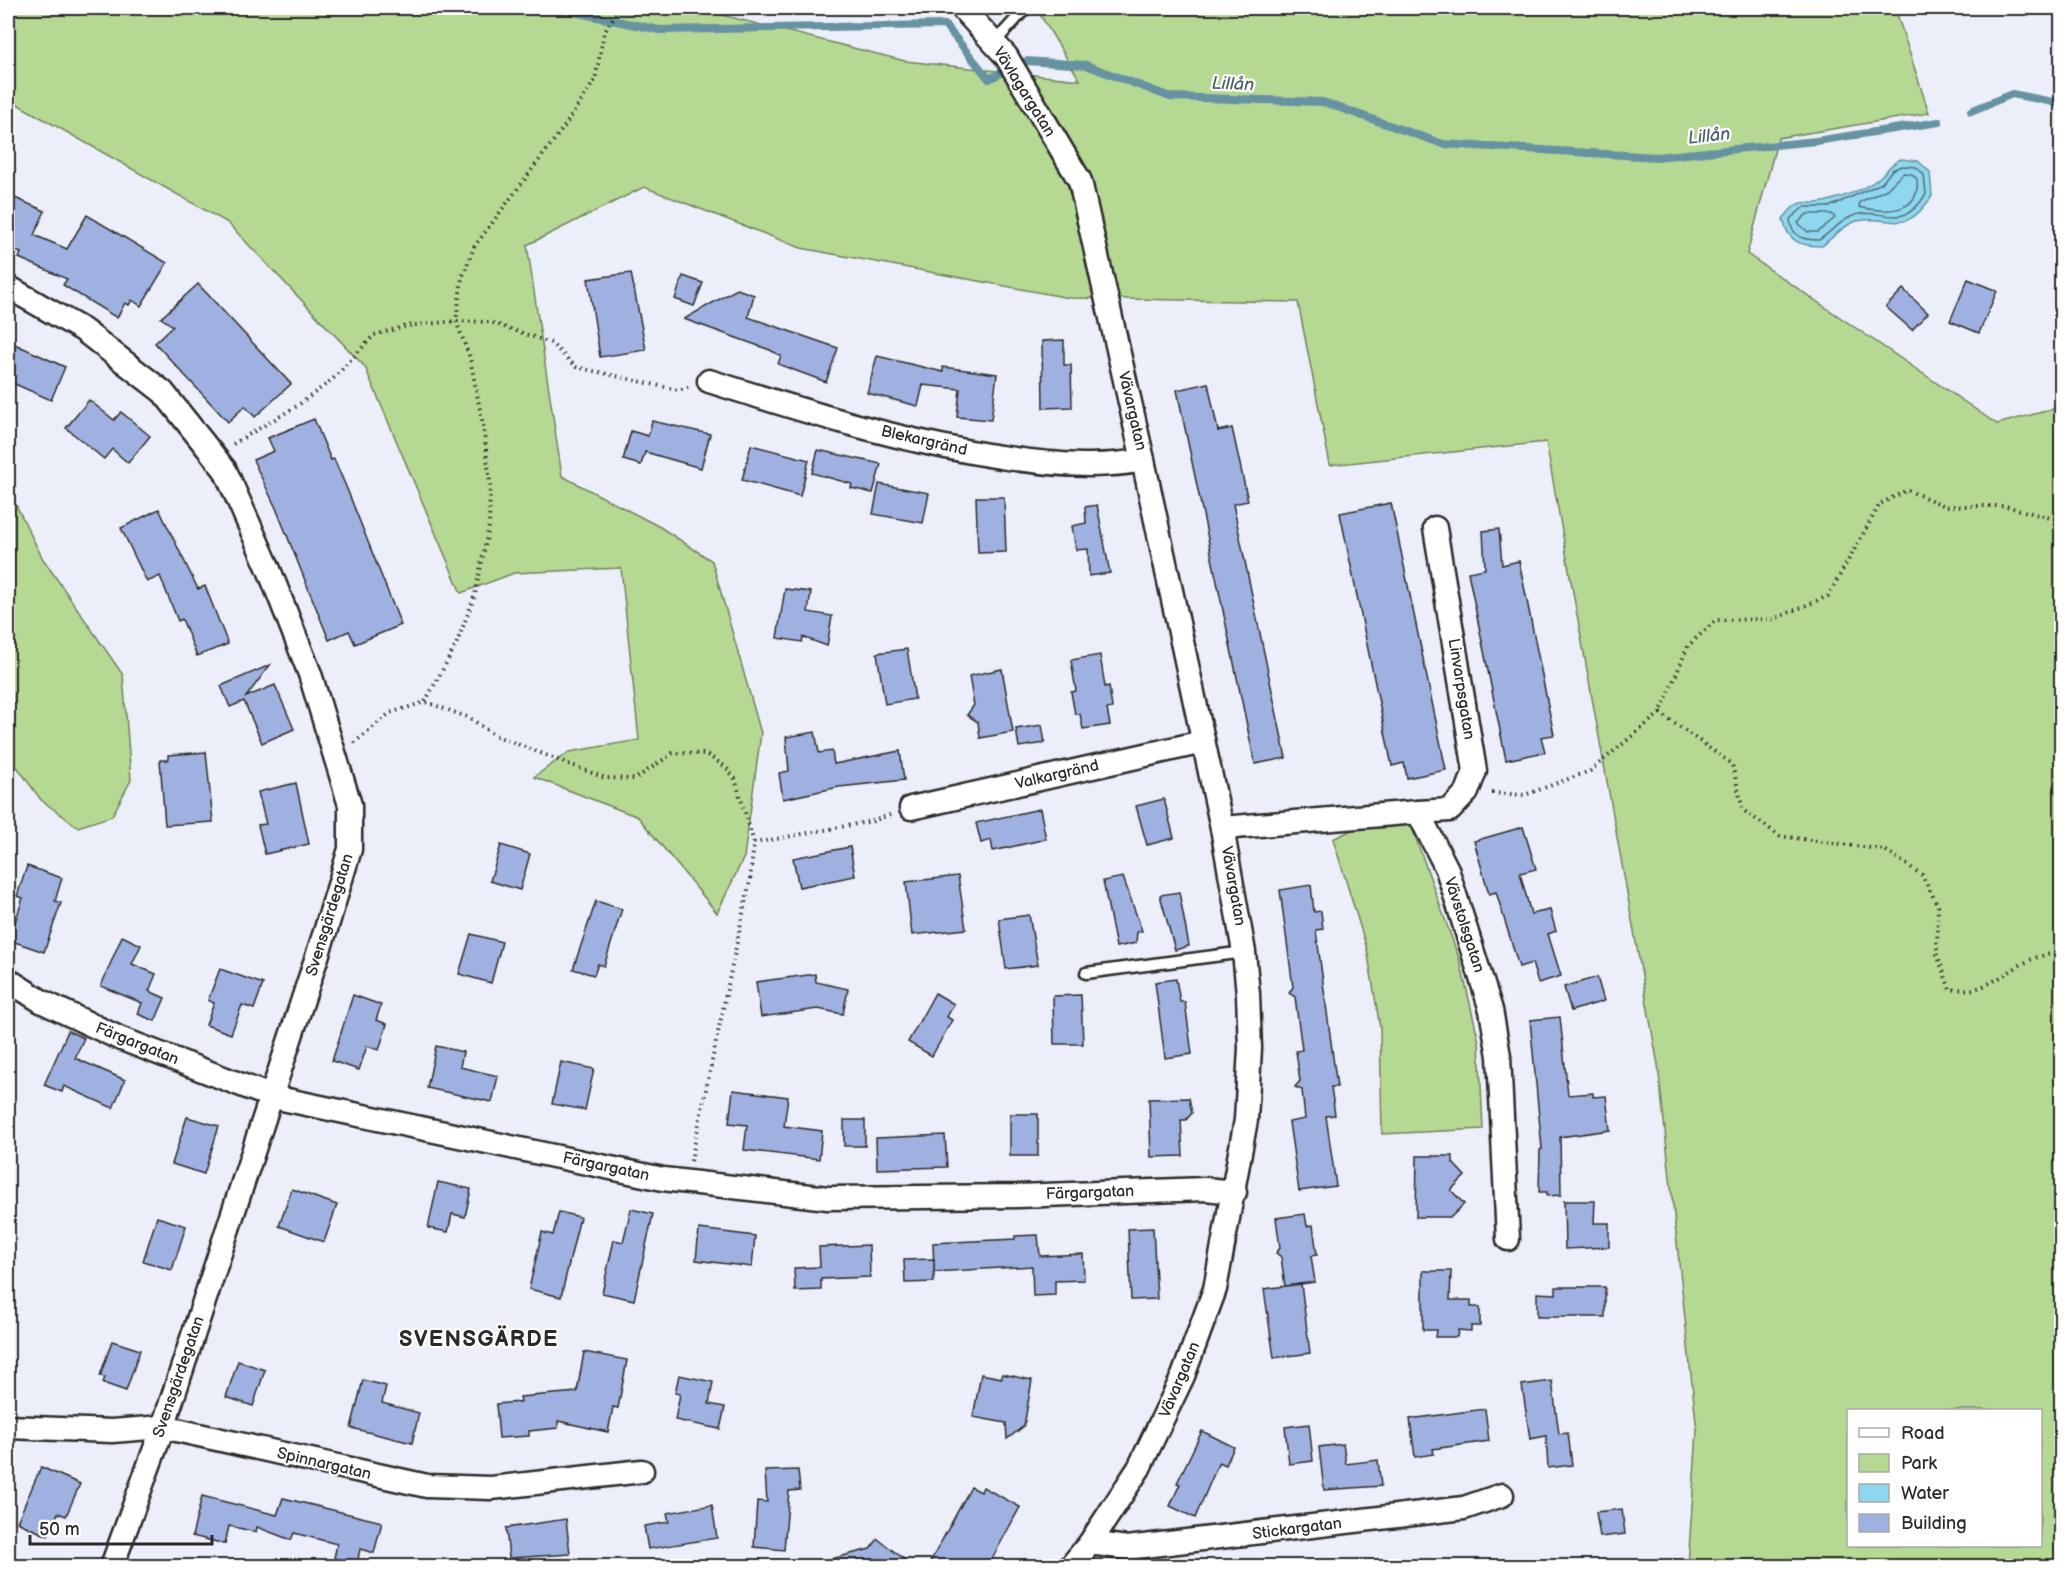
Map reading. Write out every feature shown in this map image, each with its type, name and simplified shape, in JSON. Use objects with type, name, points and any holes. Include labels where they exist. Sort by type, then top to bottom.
[{"type":"street","name":"Vävlagargatan","points":[[962,8],[1000,50],[1080,182]]},
{"type":"street","name":"Vävargatan","points":[[1071,1566],[1090,1543],[1140,1468],[1183,1376],[1215,1289],[1235,1192],[1246,1120],[1250,1048],[1244,952],[1222,828],[1143,460],[1080,182]]},
{"type":"street","name":"Svensgärdegatan","points":[[8,287],[83,330],[163,392],[225,470],[268,567],[310,675],[350,805],[350,849],[273,1097],[163,1427],[111,1566]]},
{"type":"street","name":"Blekargränd","points":[[710,381],[817,414],[945,449],[1050,464],[1122,464],[1143,460]]},
{"type":"street","name":"Linvarpsgatan","points":[[1435,528],[1475,771],[1467,792]]},
{"type":"street","name":"Valkargränd","points":[[911,808],[1203,742]]},
{"type":"street","points":[[1222,828],[1450,810],[1467,792]]},
{"type":"street","name":"Vävstolsgatan","points":[[1418,812],[1447,869],[1491,1010],[1499,1056],[1508,1239]]},
{"type":"street","name":"Färgargatan","points":[[8,980],[41,1001],[119,1038],[273,1097],[663,1179],[828,1198],[1018,1196],[1205,1189],[1235,1192]]},
{"type":"street","name":"Spinnargatan","points":[[8,1426],[112,1431],[163,1427],[427,1486],[491,1488],[642,1471]]},
{"type":"street","name":"Stickargatan","points":[[1090,1543],[1127,1548],[1192,1542],[1464,1508],[1502,1495]]},
{"type":"lane","points":[[1000,50],[1026,8]]},
{"type":"lane","points":[[1086,974],[1244,952]]},
{"type":"path","points":[[425,702],[456,645],[475,595],[489,526],[490,482],[483,424],[470,358],[456,321],[462,278],[474,247],[564,127],[595,80],[604,33],[619,8]]},
{"type":"path","points":[[213,456],[297,406],[333,380],[374,335],[407,326],[456,321],[490,322],[551,343],[576,367],[678,390],[710,381]]},
{"type":"path","points":[[1467,792],[1525,795],[1590,771],[1660,713],[1688,646],[1716,620],[1774,619],[1828,596],[1880,504],[1907,490],[1945,506],[2005,506],[2061,521]]},
{"type":"path","points":[[336,758],[390,713],[425,702],[470,718],[494,735],[605,778],[634,779],[673,753],[706,754],[726,767],[735,779],[754,843],[750,880],[734,944],[688,1182]]},
{"type":"path","points":[[1660,713],[1732,764],[1743,810],[1780,836],[1885,850],[1922,875],[1938,906],[1937,954],[1950,990],[1975,988],[2022,964],[2052,954],[2061,955]]},
{"type":"path","points":[[754,843],[873,821],[911,808]]},
{"type":"green space","points":[[8,8],[694,8],[905,61],[1080,80],[1036,8],[1895,8],[1929,113],[1778,138],[1747,254],[1997,424],[2061,407],[2061,1566],[1688,1566],[1697,1431],[1658,1065],[1546,442],[1330,465],[1298,302],[1069,298],[801,248],[644,187],[527,245],[562,476],[660,527],[712,561],[761,733],[744,857],[717,913],[638,817],[534,777],[569,752],[639,740],[621,568],[514,573],[461,593],[365,367],[228,223],[8,99]]},
{"type":"green space","points":[[8,489],[43,559],[123,675],[131,780],[112,816],[78,827],[41,800],[8,754]]},
{"type":"green space","points":[[1411,825],[1460,961],[1479,1042],[1483,1129],[1382,1134],[1380,1028],[1367,949],[1333,839],[1358,827]]},
{"type":"water","points":[[1901,159],[1918,161],[1930,172],[1932,196],[1914,217],[1898,222],[1857,221],[1843,228],[1822,246],[1801,244],[1788,233],[1783,219],[1795,206],[1804,202],[1820,203],[1855,192],[1875,181],[1891,165]]},
{"type":"building","points":[[8,195],[45,211],[34,235],[67,249],[87,215],[167,263],[141,306],[132,300],[129,305],[125,303],[117,318],[63,285],[67,279],[19,258],[21,253],[8,248]]},
{"type":"building","points":[[631,273],[646,350],[600,357],[588,279]]},
{"type":"building","points":[[683,276],[703,283],[694,306],[675,299]]},
{"type":"building","points":[[1968,279],[1997,291],[1979,333],[1950,321]]},
{"type":"building","points":[[198,284],[291,384],[255,417],[245,406],[228,422],[155,343],[173,326],[161,318]]},
{"type":"building","points":[[737,289],[754,295],[748,317],[838,348],[826,382],[778,364],[781,356],[770,350],[684,319]]},
{"type":"building","points":[[1903,289],[1928,313],[1912,330],[1886,307]]},
{"type":"building","points":[[1064,340],[1064,365],[1071,365],[1072,407],[1043,408],[1042,341]]},
{"type":"building","points":[[8,341],[65,367],[51,400],[8,381]]},
{"type":"building","points":[[877,356],[943,372],[943,367],[997,374],[991,420],[957,417],[960,389],[923,385],[918,406],[867,393]]},
{"type":"building","points":[[1208,383],[1218,431],[1232,428],[1248,501],[1233,504],[1286,758],[1255,764],[1177,390]]},
{"type":"building","points":[[89,400],[114,420],[121,412],[150,436],[128,463],[112,449],[104,459],[66,428]]},
{"type":"building","points":[[314,419],[331,460],[334,459],[347,489],[401,625],[355,644],[349,631],[329,640],[276,508],[253,460],[274,451],[268,438]]},
{"type":"building","points":[[652,421],[710,434],[701,468],[645,452],[641,465],[623,460],[631,431],[648,436]]},
{"type":"building","points":[[751,445],[809,460],[800,496],[742,480]]},
{"type":"building","points":[[818,450],[881,464],[873,493],[851,488],[852,484],[812,473]]},
{"type":"building","points":[[879,484],[929,493],[923,523],[873,514]]},
{"type":"building","points":[[976,497],[1004,497],[1006,552],[978,553]]},
{"type":"building","points":[[1391,503],[1446,770],[1407,778],[1404,763],[1392,766],[1340,513]]},
{"type":"building","points":[[1097,505],[1110,573],[1089,576],[1088,549],[1076,550],[1072,526],[1086,523],[1085,507]]},
{"type":"building","points":[[159,509],[198,589],[205,586],[228,644],[197,656],[182,619],[178,621],[160,576],[147,582],[121,528]]},
{"type":"building","points":[[1499,529],[1502,565],[1519,561],[1554,735],[1541,737],[1545,752],[1506,760],[1468,572],[1485,569],[1483,531]]},
{"type":"building","points":[[785,589],[811,592],[808,612],[832,616],[827,646],[803,637],[802,642],[777,638]]},
{"type":"building","points":[[907,649],[915,699],[885,704],[877,653]]},
{"type":"building","points":[[1100,655],[1105,687],[1109,686],[1112,708],[1107,709],[1110,725],[1083,729],[1080,714],[1075,714],[1071,692],[1076,691],[1071,660]]},
{"type":"building","points":[[270,665],[246,697],[275,685],[294,729],[262,743],[244,701],[230,707],[221,686]]},
{"type":"building","points":[[1002,669],[1013,732],[980,738],[978,722],[967,715],[974,705],[969,676]]},
{"type":"building","points":[[1042,725],[1045,743],[1019,747],[1016,729]]},
{"type":"building","points":[[815,732],[819,753],[832,751],[834,764],[900,751],[904,780],[839,787],[783,799],[779,773],[789,771],[786,737]]},
{"type":"building","points":[[206,752],[213,822],[165,825],[160,760],[168,760],[168,755]]},
{"type":"building","points":[[296,783],[309,844],[265,854],[258,825],[266,824],[258,792]]},
{"type":"building","points":[[1164,799],[1174,838],[1147,845],[1136,806]]},
{"type":"building","points":[[1040,809],[1046,839],[993,851],[991,840],[981,843],[976,823]]},
{"type":"building","points":[[1523,827],[1536,869],[1520,873],[1531,914],[1550,910],[1556,931],[1548,934],[1561,976],[1538,983],[1532,963],[1519,967],[1496,892],[1489,894],[1474,841]]},
{"type":"building","points":[[501,845],[530,854],[520,890],[490,881]]},
{"type":"building","points":[[850,847],[855,876],[799,887],[793,858]]},
{"type":"building","points":[[27,866],[62,878],[55,901],[61,903],[44,952],[9,940],[23,898],[17,896]]},
{"type":"building","points":[[958,876],[966,929],[912,935],[906,882]]},
{"type":"building","points":[[1123,877],[1142,931],[1137,932],[1136,943],[1116,947],[1103,881]]},
{"type":"building","points":[[1311,885],[1314,912],[1321,911],[1323,929],[1316,930],[1337,1087],[1331,1087],[1335,1115],[1326,1116],[1336,1186],[1299,1191],[1289,1122],[1305,1119],[1302,1090],[1295,1087],[1300,1081],[1296,1051],[1302,1050],[1295,997],[1289,993],[1293,987],[1280,890]]},
{"type":"building","points":[[1179,892],[1189,946],[1175,950],[1160,895]]},
{"type":"building","points":[[596,901],[622,909],[604,966],[598,964],[594,975],[573,969]]},
{"type":"building","points":[[1029,915],[1038,965],[1006,969],[999,919]]},
{"type":"building","points":[[471,934],[502,942],[491,983],[459,974]]},
{"type":"building","points":[[122,936],[141,945],[132,964],[156,974],[149,991],[165,998],[155,1021],[138,1014],[142,1003],[101,986]]},
{"type":"building","points":[[220,969],[263,984],[254,1009],[242,1005],[231,1034],[206,1025],[214,1003],[208,1000]]},
{"type":"building","points":[[815,974],[816,982],[848,989],[843,1014],[818,1009],[761,1017],[756,982]]},
{"type":"building","points":[[1597,977],[1604,1001],[1571,1011],[1564,987]]},
{"type":"building","points":[[1176,979],[1180,1002],[1185,1002],[1192,1054],[1165,1058],[1155,982]]},
{"type":"building","points":[[935,993],[954,1004],[947,1017],[952,1020],[932,1056],[908,1042]]},
{"type":"building","points":[[353,995],[381,1005],[376,1020],[387,1024],[379,1050],[367,1046],[359,1070],[332,1061]]},
{"type":"building","points":[[1081,995],[1083,1044],[1054,1044],[1053,996]]},
{"type":"building","points":[[1560,1017],[1568,1095],[1593,1093],[1593,1097],[1606,1096],[1610,1130],[1560,1137],[1561,1195],[1547,1196],[1547,1192],[1539,1192],[1540,1150],[1542,1149],[1530,1020]]},
{"type":"building","points":[[68,1031],[84,1038],[75,1058],[125,1080],[113,1108],[64,1086],[62,1092],[44,1085]]},
{"type":"building","points":[[436,1046],[463,1052],[460,1067],[498,1076],[492,1102],[427,1088]]},
{"type":"building","points":[[561,1062],[594,1069],[585,1110],[552,1104]]},
{"type":"building","points":[[733,1090],[788,1097],[784,1126],[822,1131],[819,1159],[744,1150],[747,1125],[729,1123]]},
{"type":"building","points":[[1189,1098],[1192,1113],[1186,1120],[1181,1120],[1183,1156],[1151,1157],[1149,1099]]},
{"type":"building","points":[[1010,1114],[1038,1114],[1038,1156],[1010,1156]]},
{"type":"building","points":[[187,1117],[219,1126],[204,1174],[172,1164]]},
{"type":"building","points":[[844,1120],[865,1120],[865,1146],[844,1146]]},
{"type":"building","points":[[945,1135],[947,1167],[877,1169],[876,1138]]},
{"type":"building","points":[[1417,1156],[1453,1156],[1453,1163],[1465,1176],[1451,1190],[1464,1204],[1451,1217],[1416,1217]]},
{"type":"building","points":[[438,1182],[471,1189],[465,1217],[452,1214],[448,1232],[428,1228]]},
{"type":"building","points":[[292,1189],[337,1205],[324,1242],[279,1226]]},
{"type":"building","points":[[1564,1201],[1595,1201],[1594,1223],[1609,1223],[1609,1247],[1565,1249]]},
{"type":"building","points":[[631,1209],[653,1214],[634,1300],[602,1293],[614,1240],[623,1242]]},
{"type":"building","points":[[559,1212],[580,1217],[561,1297],[529,1289],[542,1232],[553,1235]]},
{"type":"building","points":[[1305,1214],[1307,1226],[1313,1225],[1317,1255],[1311,1256],[1315,1282],[1285,1286],[1281,1257],[1276,1253],[1280,1248],[1276,1218]]},
{"type":"building","points":[[157,1217],[186,1226],[172,1270],[143,1261]]},
{"type":"building","points":[[1153,1228],[1157,1299],[1131,1300],[1128,1229]]},
{"type":"building","points":[[699,1229],[755,1236],[752,1267],[696,1260]]},
{"type":"building","points":[[1038,1235],[1040,1256],[1083,1254],[1084,1280],[1055,1281],[1055,1295],[1033,1296],[1032,1266],[934,1272],[933,1243],[1015,1239],[1015,1236]]},
{"type":"building","points":[[869,1245],[870,1277],[821,1279],[821,1290],[795,1291],[794,1268],[820,1267],[819,1247]]},
{"type":"building","points":[[934,1259],[934,1282],[905,1283],[904,1260]]},
{"type":"building","points":[[1423,1271],[1451,1271],[1450,1300],[1471,1300],[1471,1307],[1480,1307],[1480,1326],[1471,1326],[1471,1331],[1458,1330],[1457,1337],[1435,1337],[1436,1330],[1423,1330]]},
{"type":"building","points":[[1301,1284],[1310,1353],[1274,1358],[1264,1289]]},
{"type":"building","points":[[1556,1287],[1605,1287],[1605,1317],[1537,1317],[1537,1293],[1556,1294]]},
{"type":"building","points":[[112,1341],[140,1350],[126,1391],[103,1383],[105,1377],[100,1376]]},
{"type":"building","points":[[584,1352],[627,1360],[618,1408],[613,1407],[608,1432],[558,1421],[558,1428],[529,1431],[529,1436],[499,1438],[496,1404],[521,1402],[520,1397],[577,1392]]},
{"type":"building","points":[[238,1361],[265,1370],[253,1406],[226,1397]]},
{"type":"building","points":[[981,1374],[1002,1378],[1002,1374],[1032,1380],[1024,1426],[1007,1439],[1006,1423],[973,1417]]},
{"type":"building","points":[[679,1375],[713,1382],[709,1404],[725,1407],[720,1429],[675,1420],[680,1394],[675,1393]]},
{"type":"building","points":[[363,1380],[386,1386],[382,1403],[419,1413],[412,1443],[351,1428]]},
{"type":"building","points":[[1552,1381],[1559,1434],[1568,1433],[1572,1465],[1548,1468],[1546,1436],[1530,1439],[1522,1385]]},
{"type":"building","points":[[1485,1409],[1489,1441],[1433,1449],[1434,1454],[1415,1457],[1410,1419]]},
{"type":"building","points":[[1309,1424],[1313,1461],[1289,1464],[1285,1427]]},
{"type":"building","points":[[1202,1431],[1234,1447],[1226,1465],[1219,1462],[1195,1518],[1170,1506],[1180,1484],[1177,1483]]},
{"type":"building","points":[[1343,1444],[1346,1464],[1378,1460],[1381,1486],[1324,1490],[1319,1447]]},
{"type":"building","points":[[41,1467],[80,1484],[66,1516],[58,1513],[48,1536],[17,1522]]},
{"type":"building","points":[[798,1470],[800,1490],[789,1491],[784,1550],[754,1547],[757,1501],[767,1502],[765,1471]]},
{"type":"building","points":[[971,1487],[981,1492],[983,1487],[1020,1507],[988,1566],[928,1566]]},
{"type":"building","points":[[202,1496],[277,1515],[283,1498],[382,1522],[374,1553],[360,1549],[357,1564],[334,1558],[337,1544],[294,1533],[291,1540],[257,1527],[256,1532],[229,1526],[225,1544],[192,1536]]},
{"type":"building","points":[[712,1505],[717,1538],[648,1549],[644,1526],[669,1522],[667,1513]]},
{"type":"building","points":[[1622,1509],[1625,1534],[1600,1537],[1596,1512]]},
{"type":"building","points":[[566,1519],[570,1554],[509,1558],[506,1528]]},
{"type":"building","points":[[878,1539],[913,1566],[828,1566],[827,1560],[870,1549]]},
{"type":"waterway","name":"Lillån","points":[[554,8],[660,30],[945,25],[989,79],[1026,61],[1086,65],[1170,97],[1323,102],[1443,144],[1656,157],[1816,141],[1939,122]]},
{"type":"waterway","name":"Lillån","points":[[1971,111],[2012,94],[2058,103],[2062,108]]},
{"type":"district","name":"SVENSGÄRDE","points":[[479,1339]]}]
